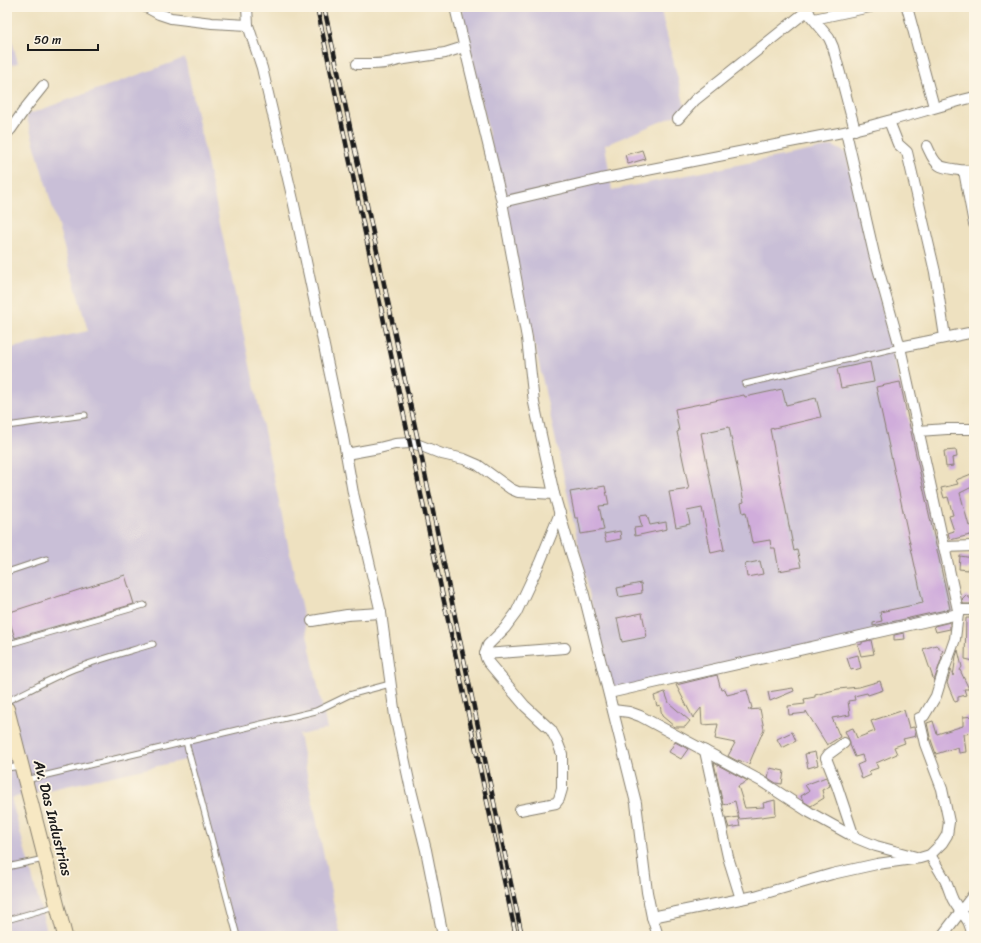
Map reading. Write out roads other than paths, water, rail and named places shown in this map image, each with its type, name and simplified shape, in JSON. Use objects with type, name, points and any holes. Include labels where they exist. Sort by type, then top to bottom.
[{"type":"main road","name":"Av. Das Industrias","points":[[7,709],[10,732],[22,765],[65,936]]},
{"type":"street","points":[[146,7],[171,18],[212,23],[248,25]]},
{"type":"street","points":[[247,7],[248,25],[262,68],[293,200],[360,524],[381,613],[390,684],[401,748],[426,850],[443,936]]},
{"type":"street","points":[[455,7],[502,202],[527,338],[534,403],[554,494],[583,591],[636,803],[645,877],[652,917],[658,936]]},
{"type":"street","points":[[814,19],[870,7]]},
{"type":"street","points":[[907,7],[934,107]]},
{"type":"street","points":[[652,917],[754,896],[832,874],[877,864],[920,858],[930,855],[942,843],[947,835],[949,822],[942,789],[925,744],[922,717],[936,696],[955,639],[958,612],[900,347],[874,254],[833,47],[829,38],[807,9],[695,100],[678,119]]},
{"type":"street","points":[[357,64],[392,63],[398,60],[445,53],[464,47]]},
{"type":"street","points":[[7,133],[43,86]]},
{"type":"street","points":[[502,202],[601,179],[850,131],[974,97]]},
{"type":"street","points":[[889,121],[898,144],[907,152],[934,272],[945,337]]},
{"type":"street","points":[[927,146],[935,161],[940,166],[969,171],[974,224]]},
{"type":"street","points":[[900,347],[974,332]]},
{"type":"street","points":[[918,431],[974,429]]},
{"type":"street","points":[[346,454],[395,444],[419,445],[478,465],[511,489],[518,492],[554,494]]},
{"type":"street","points":[[520,810],[556,804],[560,799],[562,789],[562,754],[558,741],[551,730],[521,700],[488,662],[485,654],[488,645],[505,628],[516,613],[540,562],[560,513]]},
{"type":"street","points":[[944,547],[974,546]]},
{"type":"street","points":[[609,693],[958,612],[974,610]]},
{"type":"street","points":[[312,621],[347,615],[381,613]]},
{"type":"street","points":[[485,654],[566,648]]},
{"type":"street","points":[[613,710],[629,712],[640,716],[761,780],[810,812],[854,838],[876,846],[920,858]]},
{"type":"street","points":[[844,742],[828,754],[826,758],[854,838]]},
{"type":"street","points":[[705,751],[728,857],[740,899]]},
{"type":"street","points":[[930,855],[945,880],[953,899],[968,920],[972,928],[972,936]]},
{"type":"street","points":[[942,936],[974,894]]},
{"type":"lane","points":[[745,384],[900,347]]},
{"type":"lane","points":[[7,426],[85,415]]},
{"type":"lane","points":[[7,572],[46,559]]},
{"type":"lane","points":[[7,644],[144,605]]},
{"type":"lane","points":[[7,701],[74,669],[153,644]]},
{"type":"lane","points":[[25,780],[316,711],[349,695],[390,684]]},
{"type":"lane","points":[[186,742],[237,936]]},
{"type":"lane","points":[[7,768],[22,765]]},
{"type":"lane","points":[[7,867],[45,859]]},
{"type":"lane","points":[[7,920],[57,905]]},
{"type":"railway","points":[[317,7],[516,936]]},
{"type":"railway","points":[[324,7],[419,445],[522,936]]}]
